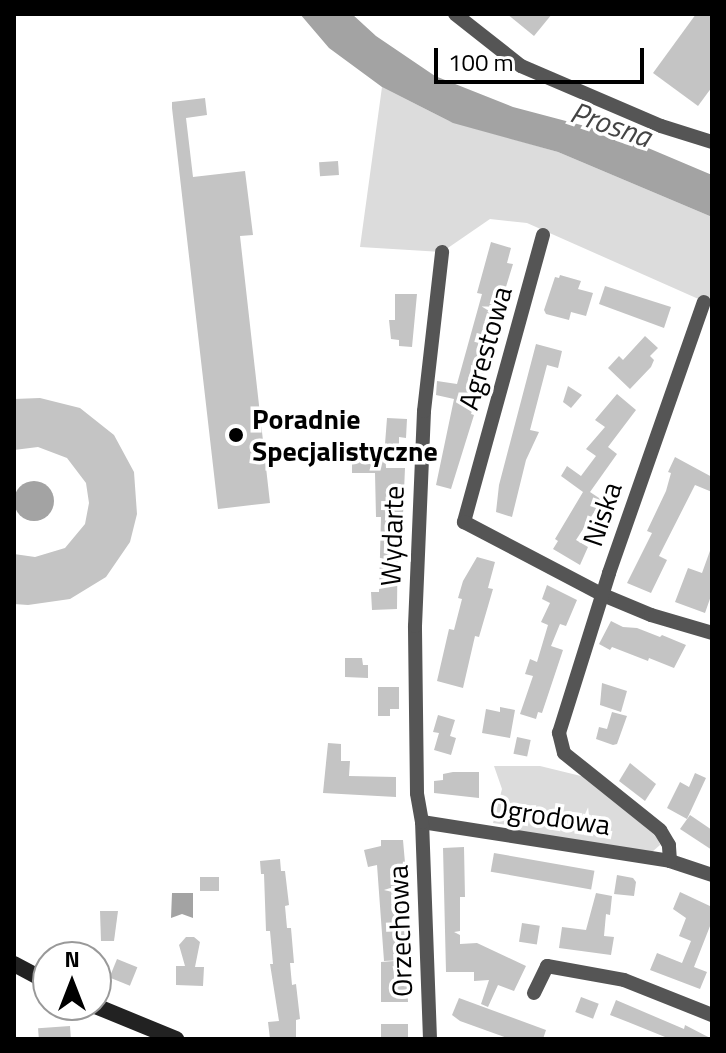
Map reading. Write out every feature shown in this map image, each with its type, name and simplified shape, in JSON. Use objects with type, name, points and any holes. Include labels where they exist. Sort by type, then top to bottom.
[{"type":"street","points":[[455,14],[521,66],[661,126],[712,142]]},
{"type":"street","name":"Agrestowa","points":[[543,235],[464,522],[603,595]]},
{"type":"street","name":"Wydarte","points":[[422,822],[417,793],[418,517],[426,385],[442,252]]},
{"type":"street","name":"Niska","points":[[559,745],[559,733],[570,695],[704,302]]},
{"type":"street","points":[[603,595],[651,615],[712,633]]},
{"type":"street","name":"Ogrodowa","points":[[559,745],[564,753],[660,830],[669,845],[670,861]]},
{"type":"street","name":"Ogrodowa","points":[[422,822],[670,861],[712,875]]},
{"type":"street","name":"Orzechowa","points":[[422,822],[430,1039]]},
{"type":"street","points":[[14,964],[32,974]]},
{"type":"street","points":[[534,993],[547,966],[624,980],[712,1015]]},
{"type":"street","points":[[112,1013],[176,1039]]},
{"type":"shaded area","points":[[300,14],[352,14],[376,36],[435,76],[513,107],[615,134],[712,175],[712,217],[558,152],[453,123],[382,87],[329,48]]},
{"type":"shaded area","points":[[382,87],[449,121],[558,152],[712,217],[712,305],[527,223],[490,219],[442,252],[360,247]]},
{"type":"shaded area","points":[[34,481],[48,487],[54,501],[48,515],[34,521],[20,515],[14,501],[20,487]]},
{"type":"shaded area","points":[[494,766],[540,766],[585,777],[656,834],[660,845],[652,852],[508,830],[508,825],[493,823],[502,789]]},
{"type":"shaded area","points":[[172,893],[193,893],[193,918],[182,914],[171,918]]},
{"type":"building","points":[[507,14],[552,14],[534,36]]},
{"type":"building","points":[[696,14],[712,14],[712,87],[698,106],[653,73]]},
{"type":"building","name":"Poradnie Specjalistyczne","points":[[205,98],[207,115],[186,118],[193,177],[245,171],[253,235],[240,236],[270,503],[218,509],[172,108],[172,102]]},
{"type":"building","points":[[338,161],[339,175],[320,176],[319,162]]},
{"type":"building","points":[[491,242],[511,248],[507,263],[513,264],[483,362],[484,372],[471,414],[474,415],[451,489],[436,485],[454,399],[436,395],[437,381],[457,384],[482,294],[477,293]]},
{"type":"building","points":[[560,275],[581,281],[578,289],[593,293],[586,316],[571,312],[569,320],[546,314],[544,310],[555,277],[559,278]]},
{"type":"building","points":[[605,286],[671,307],[664,328],[599,304]]},
{"type":"building","points":[[395,294],[417,294],[412,347],[399,346],[399,340],[391,339],[389,320],[395,320]]},
{"type":"building","points":[[645,336],[658,348],[650,356],[654,360],[651,367],[630,389],[608,368],[619,356],[623,360]]},
{"type":"building","points":[[536,344],[562,351],[558,368],[547,365],[530,430],[539,432],[526,460],[512,517],[496,512],[499,485]]},
{"type":"building","points":[[568,386],[582,395],[571,408],[563,402]]},
{"type":"building","points":[[617,394],[636,410],[608,447],[617,454],[590,492],[602,500],[576,540],[588,547],[580,565],[553,549],[558,541],[555,539],[583,492],[561,476],[567,466],[581,476],[596,456],[586,449],[605,427],[595,420]]},
{"type":"building","points":[[40,398],[80,408],[114,435],[134,472],[137,514],[130,542],[106,577],[70,599],[14,604],[14,554],[35,557],[65,548],[85,524],[89,503],[86,483],[67,458],[38,447],[14,450],[14,399]]},
{"type":"building","points":[[387,418],[407,419],[406,438],[399,437],[399,444],[385,444]]},
{"type":"building","points":[[385,446],[386,468],[405,468],[403,515],[398,515],[397,609],[372,610],[371,592],[379,592],[381,517],[376,517],[375,473],[352,473],[352,460],[360,460],[360,448]]},
{"type":"building","points":[[675,457],[712,477],[712,492],[695,485],[659,556],[667,560],[651,593],[627,583],[652,533],[647,531],[666,491],[671,473],[668,472]]},
{"type":"building","points":[[711,548],[712,593],[705,613],[675,602],[688,568],[702,573]]},
{"type":"building","points":[[477,557],[495,562],[488,588],[493,589],[479,637],[475,636],[463,688],[437,681],[449,629],[454,630],[463,581]]},
{"type":"building","points":[[547,585],[577,600],[566,626],[560,624],[551,646],[563,650],[542,713],[538,712],[536,719],[520,714],[533,676],[525,674],[530,659],[537,662],[548,625],[541,622],[550,603],[542,599]]},
{"type":"building","points":[[611,621],[686,645],[674,668],[612,647],[610,650],[599,644]]},
{"type":"building","points":[[345,658],[362,658],[363,665],[368,665],[368,678],[345,677]]},
{"type":"building","points":[[602,683],[627,691],[621,712],[600,705]]},
{"type":"building","points":[[378,687],[399,687],[399,709],[390,709],[390,716],[378,716]]},
{"type":"building","points":[[500,707],[515,710],[510,738],[482,733],[486,709],[500,712]]},
{"type":"building","points":[[612,712],[627,716],[617,744],[613,745],[596,739],[599,727],[607,729]]},
{"type":"building","points":[[438,715],[455,720],[450,736],[456,738],[451,755],[434,750],[439,733],[433,732]]},
{"type":"building","points":[[517,737],[531,740],[527,757],[513,754]]},
{"type":"building","points":[[328,743],[341,744],[341,761],[350,761],[349,776],[396,777],[396,797],[323,793]]},
{"type":"building","points":[[630,763],[656,784],[645,801],[619,781]]},
{"type":"building","points":[[479,772],[479,798],[434,793],[434,781],[443,780],[443,774]]},
{"type":"building","points":[[695,773],[706,778],[687,819],[667,808],[680,782],[689,787]]},
{"type":"building","points":[[541,810],[568,817],[565,830],[538,823]]},
{"type":"building","points":[[690,815],[712,830],[712,850],[680,829]]},
{"type":"building","points":[[381,840],[403,840],[407,886],[403,886],[401,895],[406,951],[401,951],[402,960],[384,961],[377,865],[368,867],[364,850],[381,846]]},
{"type":"building","points":[[464,847],[465,897],[460,897],[460,931],[454,932],[460,935],[460,944],[477,943],[526,966],[514,991],[498,985],[488,1007],[481,1004],[489,980],[474,981],[474,972],[446,972],[443,848]]},
{"type":"building","points":[[494,853],[594,871],[591,889],[491,872]]},
{"type":"building","points":[[280,859],[281,871],[285,871],[289,905],[285,906],[287,928],[291,928],[292,985],[296,984],[300,1019],[296,1020],[296,1039],[270,1039],[268,1022],[279,1021],[270,964],[273,964],[270,931],[266,931],[264,874],[261,874],[260,861]]},
{"type":"building","points":[[617,875],[633,878],[636,882],[634,896],[614,894]]},
{"type":"building","points":[[200,877],[219,877],[219,891],[200,891]]},
{"type":"building","points":[[680,892],[712,907],[712,921],[694,967],[707,972],[700,989],[650,970],[657,953],[682,963],[691,941],[679,936],[686,918],[673,909]]},
{"type":"building","points":[[596,893],[612,896],[604,936],[614,937],[611,955],[559,948],[562,927],[586,930]]},
{"type":"building","points":[[100,911],[118,911],[114,941],[101,941]]},
{"type":"building","points":[[522,923],[540,926],[537,945],[519,942]]},
{"type":"building","points":[[186,937],[194,937],[200,942],[195,967],[204,967],[203,986],[176,985],[176,966],[185,966],[179,945]]},
{"type":"building","points":[[117,959],[137,967],[130,986],[112,979]]},
{"type":"building","points":[[394,961],[396,983],[407,983],[408,1002],[381,1002],[381,962]]},
{"type":"building","points":[[581,997],[599,1004],[593,1019],[575,1012]]},
{"type":"building","points":[[459,998],[546,1030],[543,1039],[510,1039],[460,1021],[452,1015]]},
{"type":"building","points":[[616,1000],[684,1029],[685,1025],[712,1039],[670,1039],[610,1015]]},
{"type":"building","points":[[381,1024],[408,1024],[408,1039],[381,1039]]},
{"type":"building","points":[[70,1026],[71,1039],[39,1039],[38,1028]]},
{"type":"place","name":"Poradnie Specjalistyczne","points":[[236,435]]},
{"type":"water label","name":"Prosna","points":[[611,124]]}]
